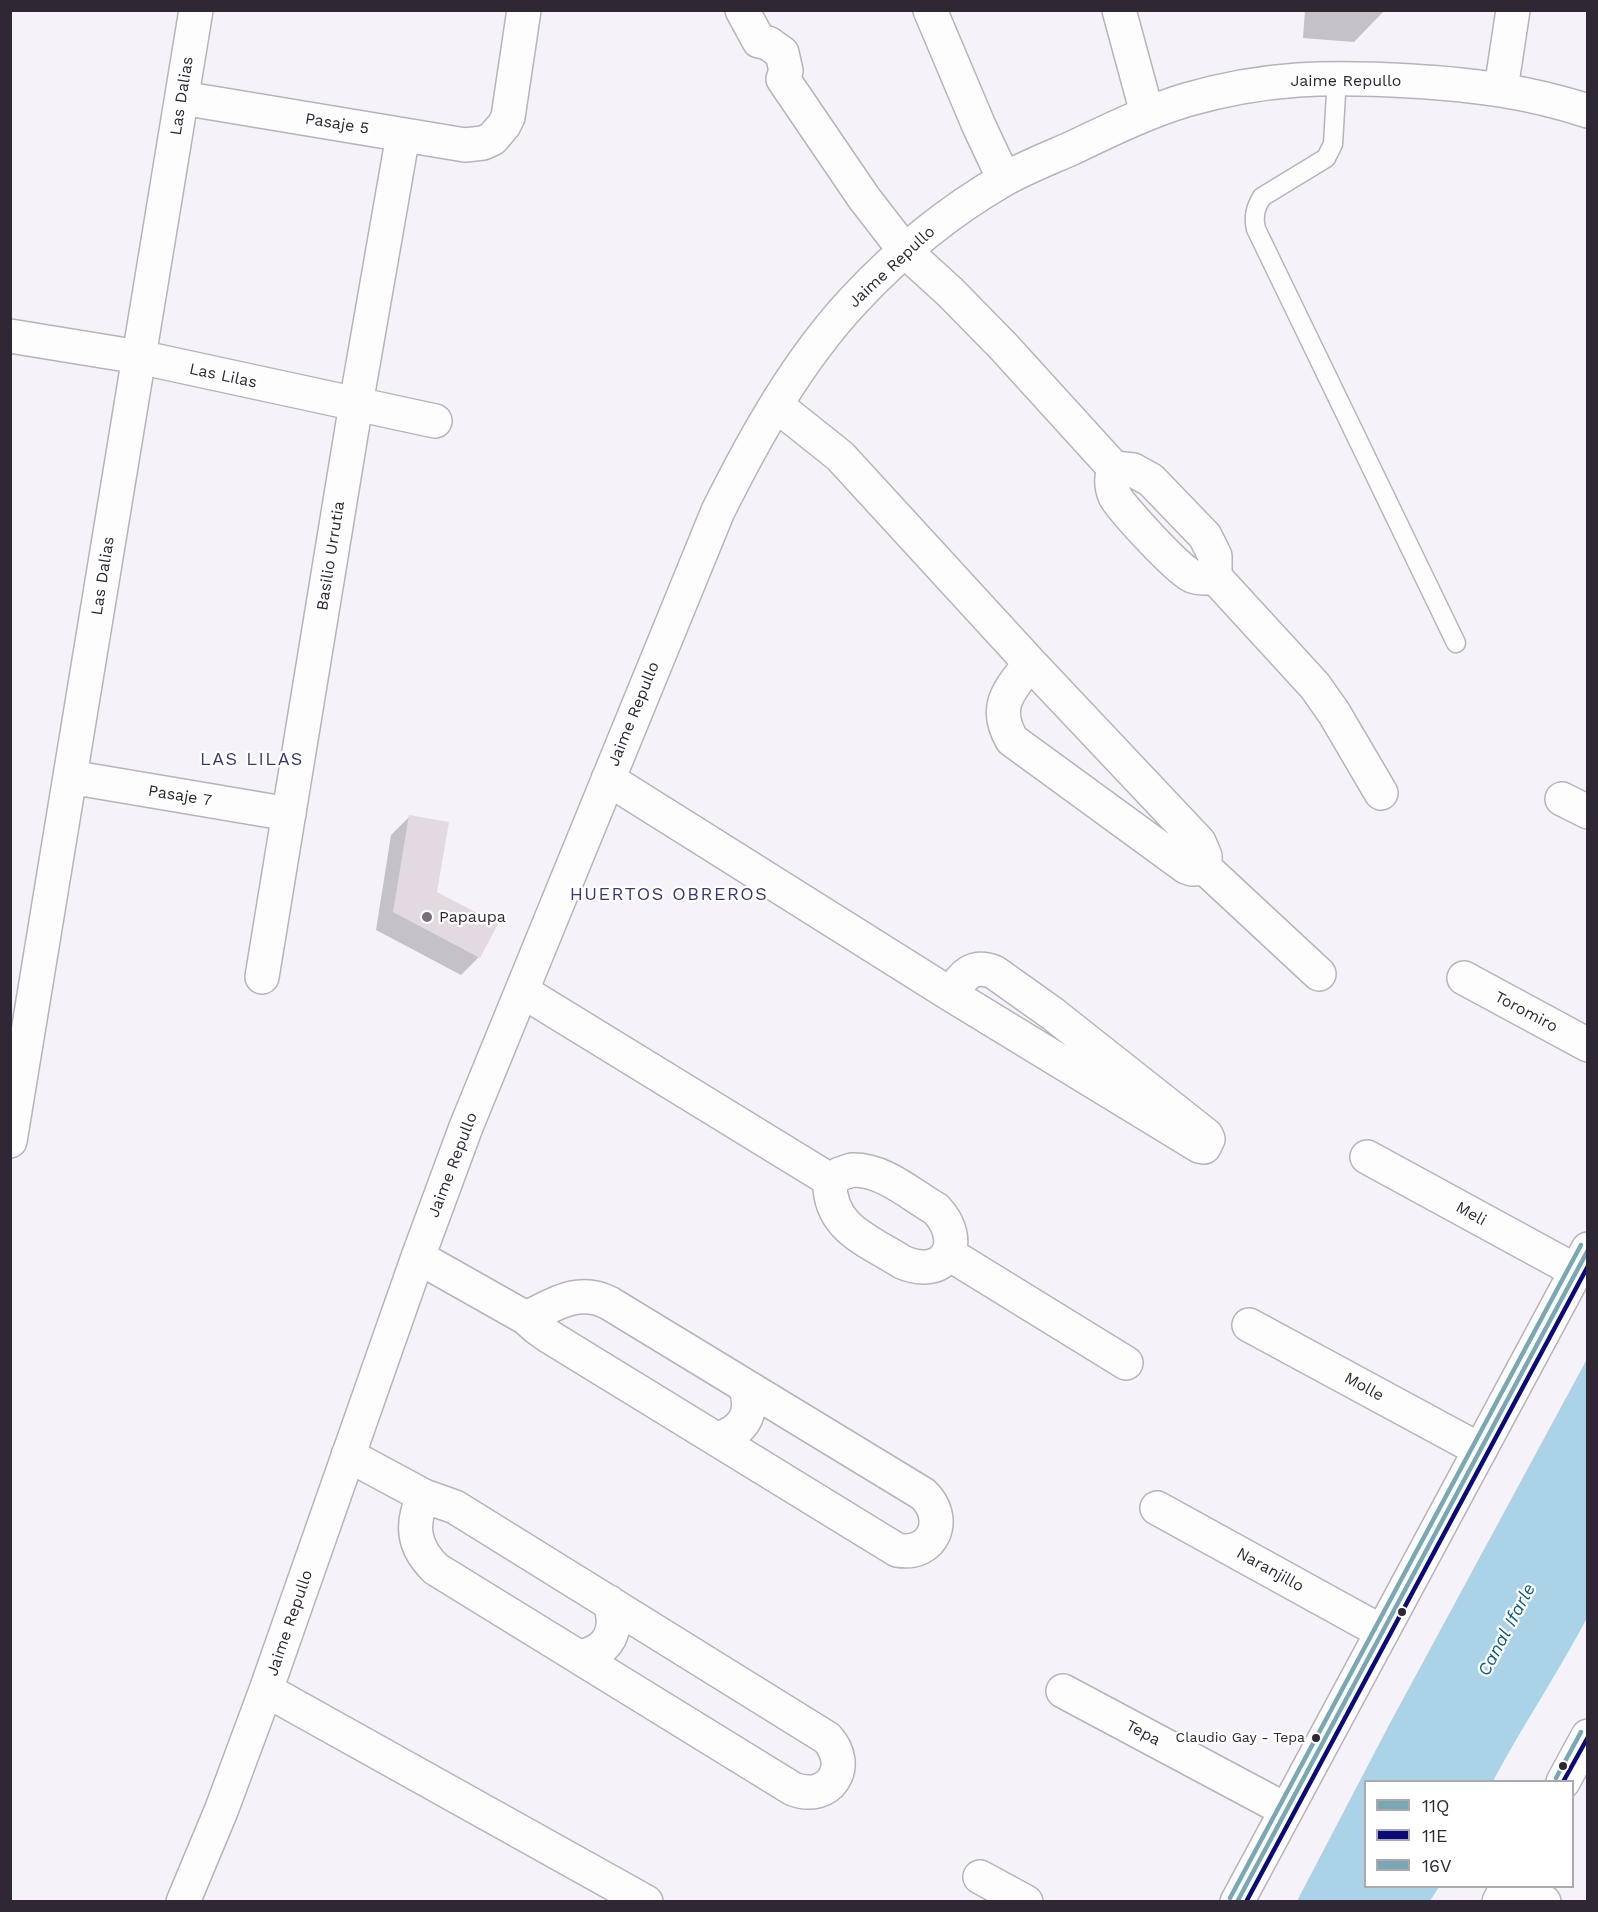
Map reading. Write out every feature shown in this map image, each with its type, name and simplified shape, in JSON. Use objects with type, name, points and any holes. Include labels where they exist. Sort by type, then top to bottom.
[{"type":"street","name":"Las Dalias","points":[[10,1141],[21,1008],[70,777],[196,10]]},
{"type":"street","name":"Pasaje 5","points":[[182,98],[465,145],[483,143],[492,139],[504,125],[507,117],[524,10]]},
{"type":"street","points":[[742,10],[759,41],[755,58],[759,67],[773,79],[783,79],[864,198],[905,251],[950,292],[1003,346],[1114,468],[1112,476],[1114,495],[1177,566],[1192,577],[1215,577],[1315,686],[1335,713],[1381,793]]},
{"type":"street","points":[[930,10],[1004,179]]},
{"type":"street","points":[[1119,10],[1147,113]]},
{"type":"street","points":[[1501,89],[1513,10]]},
{"type":"street","name":"Jaime Repullo","points":[[183,1902],[221,1811],[266,1690],[466,1127],[717,512],[745,457],[776,405],[812,352],[852,302],[936,225],[1004,179],[1147,113],[1223,90],[1299,78],[1337,77],[1459,84],[1501,89],[1551,99],[1587,111]]},
{"type":"street","name":"Basilio Urrutia","points":[[262,977],[356,404],[403,135]]},
{"type":"street","name":"Las Lilas","points":[[10,336],[139,357],[435,421]]},
{"type":"street","points":[[776,405],[840,456],[1030,663],[1199,842],[1205,856],[1205,868],[1319,974]]},
{"type":"street","points":[[1030,663],[1005,699],[1002,709],[1002,720],[1012,740],[1186,867],[1205,868]]},
{"type":"street","name":"Pasaje 7","points":[[70,777],[289,814]]},
{"type":"street","points":[[608,779],[950,994],[1199,1146],[1207,1144],[1206,1135],[1053,1014],[994,972],[986,969],[970,971],[950,994]]},
{"type":"street","name":"Toromiro","points":[[1464,978],[1587,1045]]},
{"type":"street","points":[[522,992],[830,1180]]},
{"type":"street","name":"Meli","points":[[1367,1157],[1582,1260]]},
{"type":"street","points":[[852,1170],[877,1173],[936,1209],[949,1228],[952,1241],[949,1254],[940,1263],[920,1268],[893,1257],[848,1228],[838,1218],[832,1206],[830,1180],[852,1170]]},
{"type":"street","points":[[949,1254],[1126,1363]]},
{"type":"street","points":[[418,1257],[526,1318],[550,1337],[897,1550],[915,1551],[926,1545],[934,1535],[936,1515],[929,1500],[922,1494],[600,1298],[579,1296],[567,1299],[526,1318]]},
{"type":"street","points":[[1237,1902],[1582,1260]]},
{"type":"street","name":"Molle","points":[[1249,1325],[1480,1450]]},
{"type":"street","points":[[717,1439],[729,1436],[745,1419],[749,1408],[749,1396],[745,1386]]},
{"type":"street","points":[[348,1455],[424,1496],[455,1506],[827,1738],[834,1745],[838,1754],[839,1762],[834,1778],[826,1788],[815,1792],[793,1789],[436,1569],[427,1560],[416,1538],[415,1523],[424,1496]]},
{"type":"street","name":"Naranjillo","points":[[1157,1508],[1382,1632]]},
{"type":"street","points":[[580,1657],[592,1654],[603,1647],[610,1636],[614,1625],[614,1613],[609,1602]]},
{"type":"street","points":[[266,1690],[646,1902]]},
{"type":"street","name":"Tepa","points":[[1063,1691],[1286,1810]]},
{"type":"street","points":[[1564,1780],[1587,1736]]},
{"type":"street","points":[[980,1877],[1026,1902]]},
{"type":"street","points":[[1499,1902],[1506,1888]]},
{"type":"street","points":[[1518,1888],[1544,1902]]},
{"type":"lane","points":[[1337,77],[1333,144],[1330,152],[1326,158],[1262,197],[1256,205],[1254,222],[1456,644]]},
{"type":"water","name":"Canal Ifarle","points":[[1587,1359],[1588,1616],[1494,1780],[1364,1780],[1364,1888],[1438,1888],[1430,1901],[1297,1901],[1389,1725]]},
{"type":"building","points":[[409,815],[449,822],[437,892],[498,924],[480,958],[393,912]]},
{"type":"transit line","name":"16V","points":[[1230,1898],[1581,1245]]},
{"type":"transit line","name":"11Q","points":[[1237,1902],[1588,1250]]},
{"type":"transit line","name":"11E","points":[[1246,1902],[1588,1266]]},
{"type":"transit line","points":[[1556,1778],[1581,1732]]},
{"type":"transit line","points":[[1564,1780],[1588,1737]]},
{"type":"place","name":"Papaupa","points":[[427,917]]},
{"type":"place","name":"Claudio Gay - Tepa","points":[[1316,1738]]},
{"type":"district","name":"LAS LILAS","points":[[252,760]]},
{"type":"district","name":"HUERTOS OBREROS","points":[[669,895]]}]
